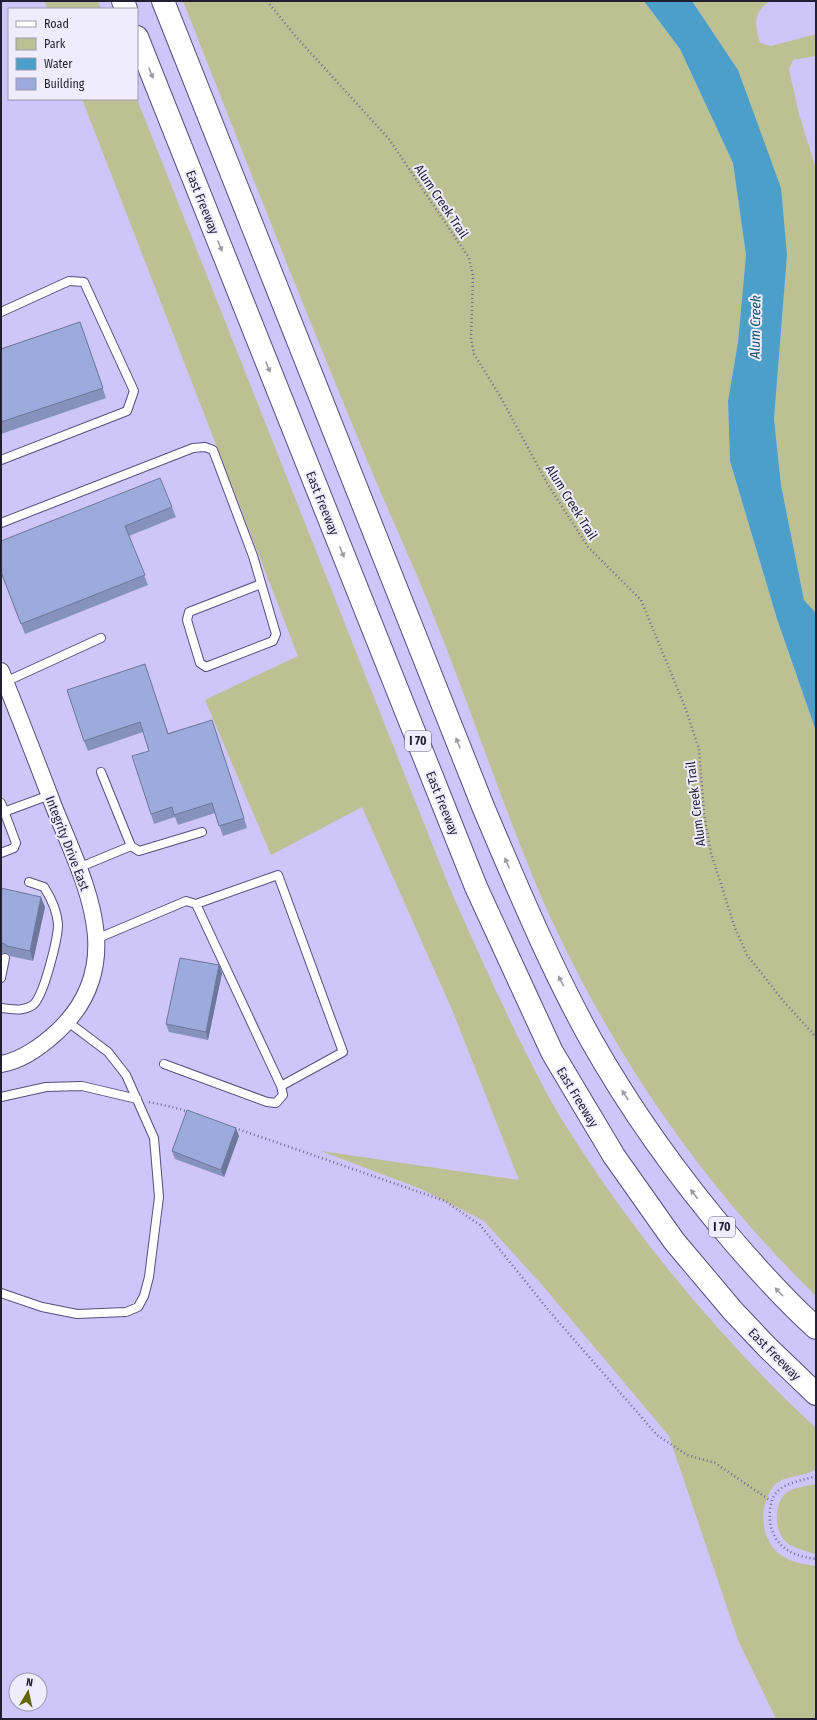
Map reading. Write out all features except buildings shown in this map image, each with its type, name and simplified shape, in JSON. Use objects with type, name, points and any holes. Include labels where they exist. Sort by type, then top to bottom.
[{"type":"highway","name":"I 70","points":[[163,1],[484,808],[532,922],[551,962],[602,1059],[646,1127],[707,1210],[755,1266],[811,1324]]},
{"type":"highway","name":"East Freeway","points":[[138,40],[476,887],[552,1052],[614,1156],[674,1241],[733,1311],[810,1389]]},
{"type":"street","name":"Integrity Drive East","points":[[1,1064],[21,1057],[53,1036],[70,1020],[84,998],[90,983],[95,966],[96,939],[90,898],[50,795],[4,687]]},
{"type":"lane","points":[[1,312],[69,281],[84,282],[134,391],[127,411],[1,460]]},
{"type":"lane","points":[[1,523],[193,448],[206,447],[214,450],[253,556],[276,634],[273,641],[206,667],[200,663],[188,620],[189,612],[261,584]]},
{"type":"lane","points":[[4,687],[101,638]]},
{"type":"lane","points":[[101,772],[131,846],[140,851],[202,832]]},
{"type":"lane","points":[[3,813],[50,795]]},
{"type":"lane","points":[[1,803],[3,813],[16,843],[14,848],[1,853]]},
{"type":"lane","points":[[78,868],[131,846]]},
{"type":"lane","points":[[96,939],[186,901],[196,904],[278,875],[343,1052],[281,1086]]},
{"type":"lane","points":[[1,1008],[22,1010],[33,1004],[41,994],[50,964],[58,924],[54,904],[44,887],[29,882]]},
{"type":"lane","points":[[164,1064],[267,1102],[276,1103],[283,1095],[281,1086],[196,904]]},
{"type":"lane","points":[[1,978],[6,958]]},
{"type":"lane","points":[[1,1293],[42,1307],[77,1314],[126,1312],[138,1307],[144,1296],[149,1277],[159,1197],[154,1138],[126,1075],[108,1052],[70,1020]]},
{"type":"lane","points":[[1,1096],[46,1087],[82,1086],[137,1099]]},
{"type":"path","name":"Alum Creek Trail","points":[[267,1],[298,39],[389,139],[469,258],[473,276],[471,339],[474,354],[500,396],[547,483],[588,547],[641,600],[685,707],[699,749],[704,813],[711,854],[735,928],[747,955],[784,1002],[816,1036]]},
{"type":"path","points":[[137,1099],[194,1114]]},
{"type":"path","points":[[232,1127],[445,1201],[480,1225],[550,1312],[657,1435],[687,1455],[715,1463],[771,1501]]},
{"type":"path","points":[[816,1476],[786,1485],[777,1492],[771,1501],[770,1527],[777,1541],[793,1554],[816,1559]]},
{"type":"green space","points":[[44,1],[98,1],[101,8],[47,8]]},
{"type":"green space","points":[[183,1],[644,1],[680,49],[733,163],[746,255],[738,342],[728,401],[730,461],[777,619],[816,731],[816,1296],[772,1251],[731,1204],[691,1154],[655,1103],[621,1050],[589,995],[561,939],[535,882],[428,602],[318,342]]},
{"type":"green space","points":[[692,1],[770,1],[760,10],[756,20],[756,25],[760,43],[771,46],[816,34],[816,56],[793,60],[789,70],[799,114],[816,169],[816,613],[804,600],[781,485],[774,419],[787,255],[738,70]]},
{"type":"green space","points":[[82,100],[137,100],[448,884],[476,948],[550,1100],[586,1158],[645,1240],[677,1280],[744,1356],[779,1393],[816,1428],[816,1469],[806,1474],[778,1482],[774,1486],[765,1503],[764,1522],[765,1532],[769,1541],[774,1549],[781,1555],[785,1558],[803,1564],[816,1566],[816,1719],[776,1719],[738,1640],[669,1436],[543,1286],[484,1221],[421,1189],[321,1151],[519,1180],[453,1012],[362,807],[271,855],[205,700],[298,656]]},
{"type":"green space","points":[[816,1484],[816,1554],[790,1545],[784,1540],[780,1534],[778,1526],[777,1510],[783,1496],[789,1491]]},
{"type":"water","name":"Alum Creek","points":[[644,1],[692,1],[738,70],[781,188],[787,255],[774,419],[781,485],[804,600],[816,613],[816,731],[777,619],[730,461],[728,401],[738,342],[746,255],[733,163],[680,49]]}]
